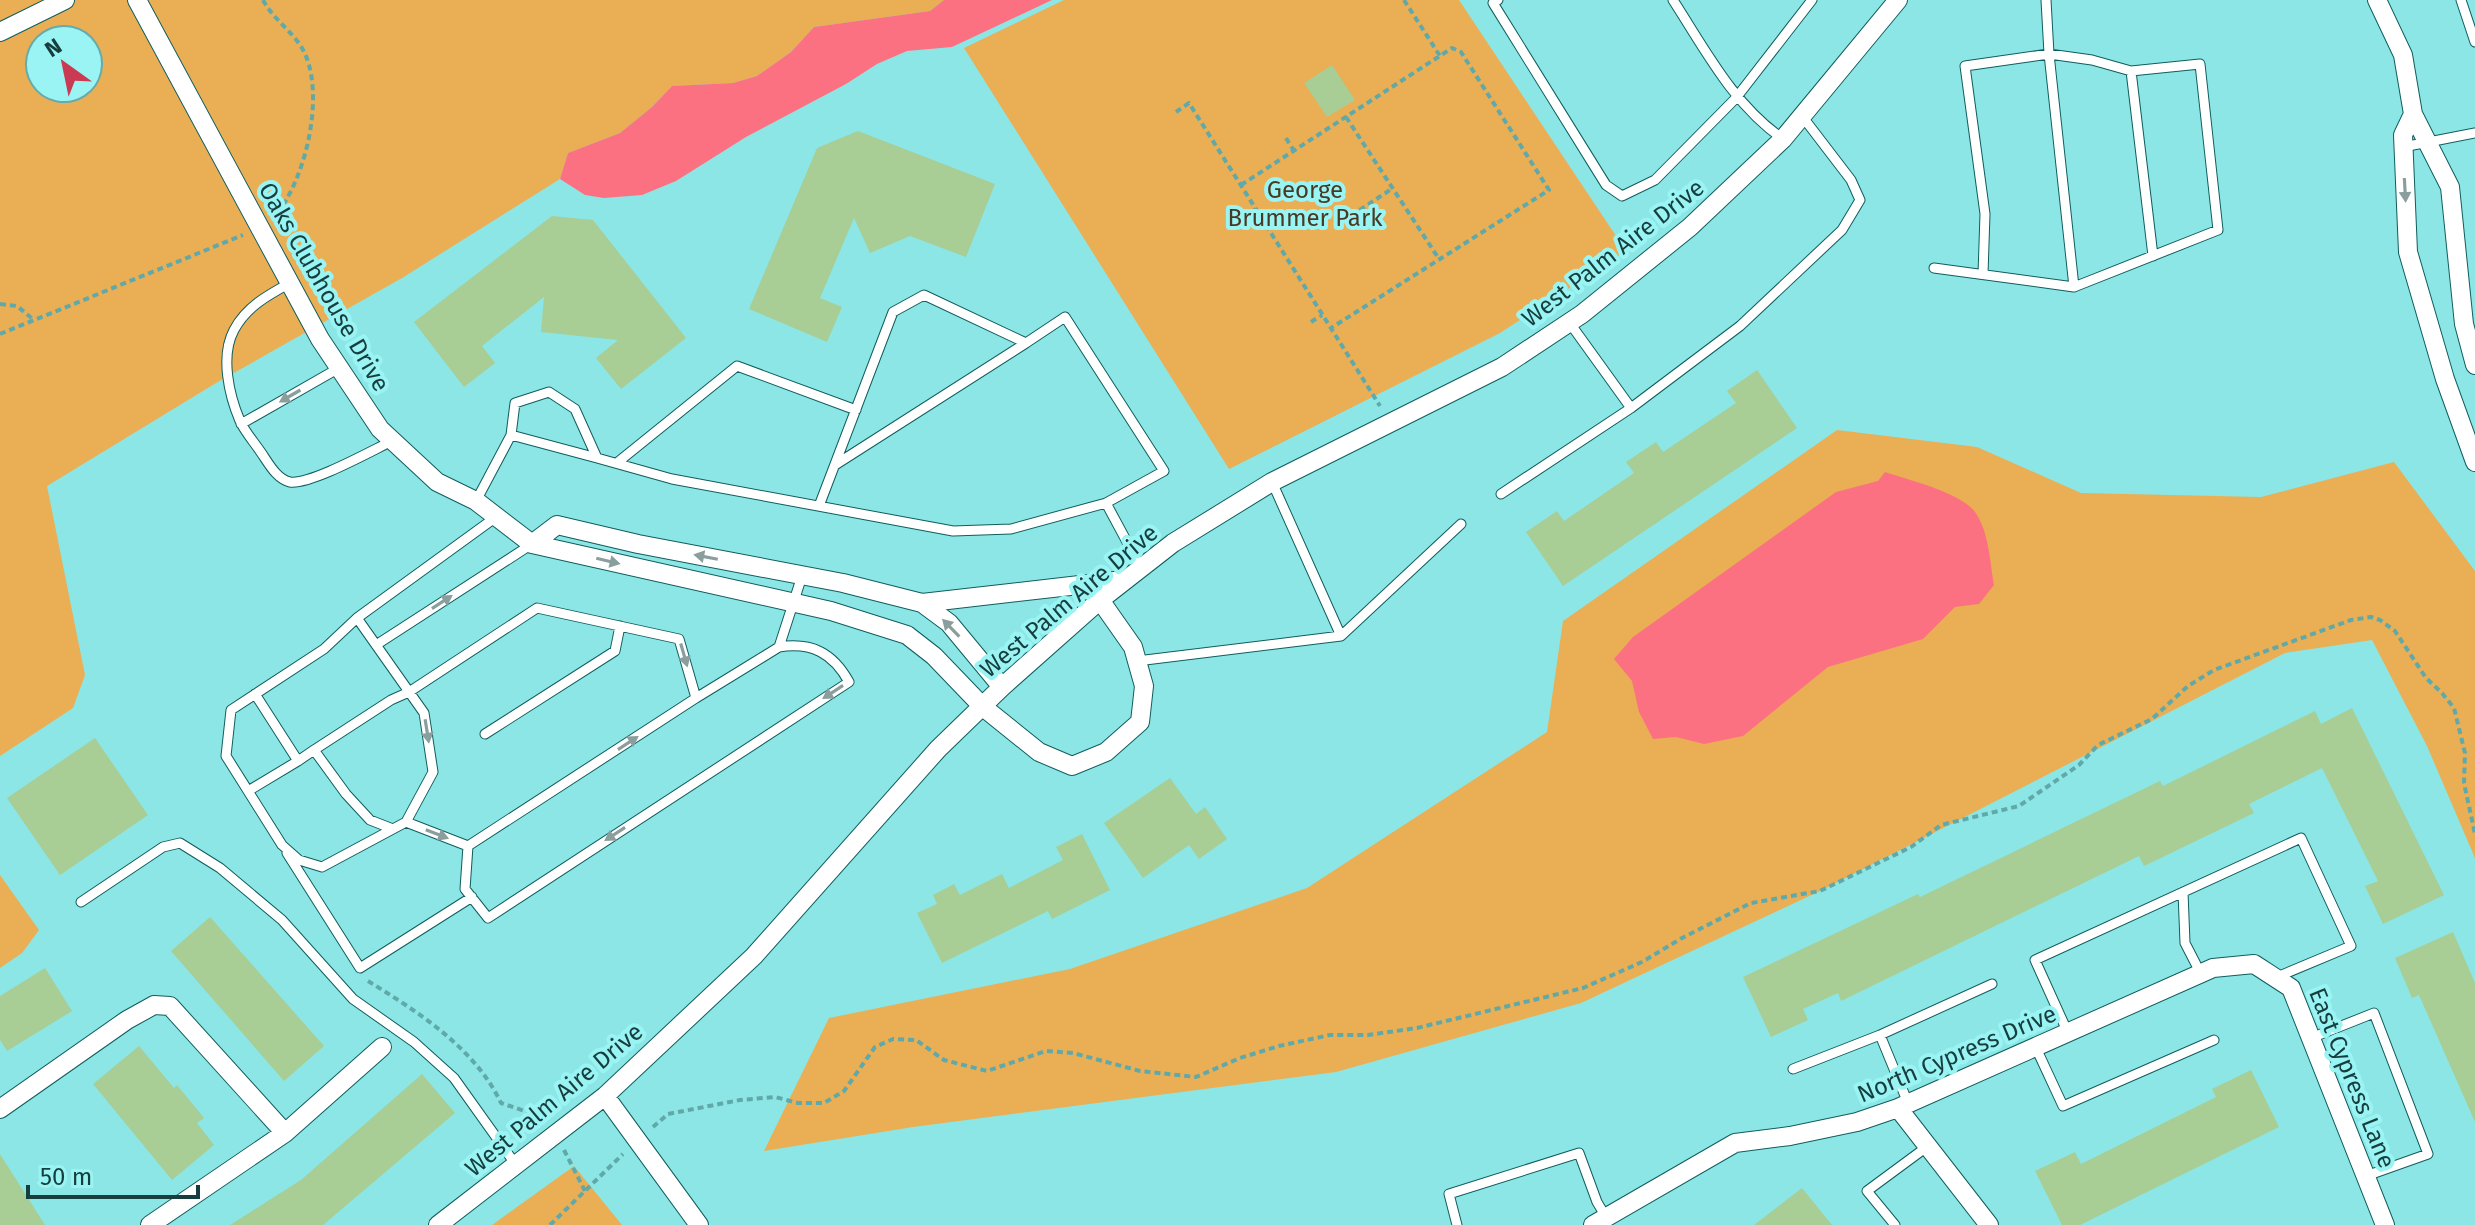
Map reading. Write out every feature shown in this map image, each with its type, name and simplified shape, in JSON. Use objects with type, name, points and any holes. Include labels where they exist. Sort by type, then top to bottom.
[{"type":"street","points":[[0,32],[65,0]]},
{"type":"street","name":"Oaks Clubhouse Drive","points":[[137,0],[339,368],[380,429],[437,482],[476,501],[532,544],[831,611],[907,635],[934,656],[983,707],[1039,752],[1072,766],[1106,752],[1140,722],[1144,686],[1137,661]]},
{"type":"street","name":"West Palm Aire Drive","points":[[438,1225],[605,1096],[754,956],[938,749],[1100,600],[1173,543],[1272,482],[1502,367],[1569,322],[1690,227],[1783,139],[1898,0]]},
{"type":"street","points":[[2377,0],[2403,55],[2413,114],[2450,187],[2464,324],[2475,365]]},
{"type":"street","points":[[2413,114],[2403,135],[2408,252],[2445,379],[2475,462]]},
{"type":"street","points":[[532,544],[557,525],[843,583],[922,603],[1126,580]]},
{"type":"street","points":[[1100,600],[1133,647],[1137,661]]},
{"type":"street","points":[[922,603],[949,623],[1002,687]]},
{"type":"street","name":"North Cypress Drive","points":[[1599,1221],[1735,1143],[1843,1125],[1903,1105],[2213,968],[2254,964]]},
{"type":"street","name":"East Cypress Lane","points":[[2254,964],[2291,988],[2385,1225]]},
{"type":"street","points":[[0,1109],[127,1020],[154,1005],[170,1006],[285,1133]]},
{"type":"street","points":[[150,1225],[285,1133],[382,1047]]},
{"type":"street","points":[[605,1096],[699,1225]]},
{"type":"street","points":[[1903,1105],[1928,1146],[1989,1225]]},
{"type":"lane","points":[[1498,0],[1493,3],[1606,185],[1622,196],[1655,180],[1736,98],[1812,0]]},
{"type":"lane","points":[[1673,0],[1736,98],[1783,139]]},
{"type":"lane","points":[[2046,0],[2074,287]]},
{"type":"lane","points":[[2461,0],[2475,42]]},
{"type":"lane","points":[[1934,268],[2074,287],[2218,230],[2200,64],[2131,71],[2092,60],[2049,54],[1965,66],[1985,214],[1983,274]]},
{"type":"lane","points":[[2131,71],[2153,256]]},
{"type":"lane","points":[[1501,494],[1631,408],[1740,326],[1842,230],[1860,200],[1851,180],[1802,116]]},
{"type":"lane","points":[[2403,147],[2475,133]]},
{"type":"lane","points":[[290,283],[262,299],[245,314],[233,332],[227,355],[229,381],[241,424],[276,474],[287,482],[305,482],[392,441]]},
{"type":"lane","points":[[819,506],[893,312],[924,295],[1026,343]]},
{"type":"lane","points":[[511,435],[672,479],[953,531],[1011,529],[1106,503],[1164,471],[1065,317],[835,465]]},
{"type":"lane","points":[[1569,322],[1631,408]]},
{"type":"lane","points":[[618,462],[737,366],[856,410]]},
{"type":"lane","points":[[241,424],[339,368]]},
{"type":"lane","points":[[476,501],[511,435],[515,403],[549,392],[575,409],[597,458]]},
{"type":"lane","points":[[1272,482],[1341,636]]},
{"type":"lane","points":[[1106,503],[1141,568]]},
{"type":"lane","points":[[472,897],[360,968],[226,756],[231,710],[324,649],[357,618],[496,517]]},
{"type":"lane","points":[[1137,661],[1341,636],[1461,524]]},
{"type":"lane","points":[[376,645],[532,544]]},
{"type":"lane","points":[[779,647],[802,576]]},
{"type":"lane","points":[[248,791],[391,700],[409,692],[537,608],[679,639],[696,698]]},
{"type":"lane","points":[[282,845],[299,860],[322,867],[406,822],[433,772],[424,713],[357,618]]},
{"type":"lane","points":[[485,734],[615,651],[620,626]]},
{"type":"lane","points":[[802,644],[838,661],[849,682],[488,918],[465,889],[468,846],[779,647],[802,644]]},
{"type":"lane","points":[[255,694],[298,761]]},
{"type":"lane","points":[[314,750],[346,794],[370,820],[393,829]]},
{"type":"lane","points":[[406,822],[468,846]]},
{"type":"lane","points":[[2068,1033],[2035,960],[2301,838],[2351,946],[2275,978]]},
{"type":"lane","points":[[81,902],[163,847],[180,843],[201,855],[282,920],[353,999],[414,1042],[454,1078],[516,1165]]},
{"type":"lane","points":[[2183,892],[2185,943],[2201,974]]},
{"type":"lane","points":[[1793,1069],[1880,1035],[1992,984]]},
{"type":"lane","points":[[2311,1038],[2374,1013],[2428,1154],[2366,1176]]},
{"type":"lane","points":[[1880,1035],[1903,1105]]},
{"type":"lane","points":[[2036,1048],[2063,1106],[2214,1040]]},
{"type":"lane","points":[[1895,1225],[1867,1191],[1928,1146]]},
{"type":"lane","points":[[1457,1225],[1449,1194],[1579,1153],[1597,1202],[1599,1221]]},
{"type":"path","points":[[0,334],[260,228],[279,212],[296,177],[310,134],[314,107],[311,70],[303,50],[263,0]]},
{"type":"path","points":[[1404,0],[1440,56]]},
{"type":"path","points":[[1241,185],[1452,48],[1461,52],[1549,190],[1331,328]]},
{"type":"path","points":[[1176,112],[1189,103],[1390,422]]},
{"type":"path","points":[[1346,117],[1439,259]]},
{"type":"path","points":[[1286,138],[1294,151]]},
{"type":"path","points":[[1343,221],[1393,188]]},
{"type":"path","points":[[1243,218],[1256,209]]},
{"type":"path","points":[[0,304],[17,306],[34,320]]},
{"type":"path","points":[[1311,322],[1323,315]]},
{"type":"path","points":[[550,1225],[668,1114],[740,1100],[775,1097],[798,1103],[824,1103],[844,1091],[875,1047],[893,1039],[916,1040],[944,1060],[987,1071],[1046,1051],[1073,1053],[1140,1071],[1196,1077],[1240,1058],[1279,1046],[1330,1035],[1368,1035],[1417,1028],[1583,988],[1642,962],[1751,903],[1820,891],[1911,847],[1941,825],[2019,806],[2079,765],[2098,745],[2152,719],[2188,686],[2214,670],[2351,620],[2371,617],[2395,631],[2426,678],[2454,708],[2465,753],[2464,783],[2475,834]]},
{"type":"path","points":[[360,968],[366,980],[447,1035],[492,1085],[501,1103],[545,1118],[585,1191]]},
{"type":"green space","points":[[0,0],[944,0],[930,11],[814,27],[791,52],[757,76],[733,83],[672,86],[620,133],[568,153],[560,179],[402,278],[216,383],[47,486],[85,675],[73,708],[0,756]]},
{"type":"green space","name":"George Brummer Park","points":[[1064,0],[1459,0],[1626,251],[1500,333],[1229,469],[964,48]]},
{"type":"green space","points":[[1837,430],[1977,447],[2081,493],[2261,497],[2394,462],[2475,571],[2475,858],[2427,746],[2372,640],[2285,653],[1820,891],[1581,1003],[1336,1072],[913,1127],[764,1151],[829,1018],[1070,969],[1307,888],[1547,732],[1563,621]]},
{"type":"green space","points":[[0,875],[39,930],[22,953],[0,968]]},
{"type":"green space","points":[[574,1166],[622,1225],[492,1225]]},
{"type":"shaded area","points":[[944,0],[1052,0],[952,47],[907,51],[877,64],[746,137],[676,181],[642,195],[604,198],[585,195],[560,179],[568,153],[620,133],[672,86],[733,83],[757,76],[791,52],[814,27],[930,11]]},
{"type":"shaded area","points":[[1885,472],[1958,498],[1975,512],[1986,538],[1994,585],[1979,604],[1955,607],[1923,639],[1828,667],[1743,736],[1704,744],[1676,737],[1653,739],[1639,712],[1632,681],[1614,659],[1633,637],[1836,492],[1878,481]]},
{"type":"building","points":[[1332,65],[1355,100],[1327,117],[1304,83]]},
{"type":"building","points":[[858,131],[995,184],[966,257],[910,236],[870,253],[854,218],[820,298],[842,307],[827,342],[749,309],[817,148]]},
{"type":"building","points":[[552,216],[593,220],[686,338],[621,389],[596,358],[618,340],[541,332],[544,297],[482,346],[495,363],[464,387],[414,322]]},
{"type":"building","points":[[1757,370],[1797,428],[1563,586],[1526,532],[1557,511],[1564,521],[1634,473],[1626,462],[1656,442],[1663,452],[1736,403],[1727,391]]},
{"type":"building","points":[[2352,708],[2444,895],[2383,924],[2365,886],[2378,881],[2322,768],[2249,804],[2254,813],[2144,866],[2139,856],[1841,1001],[1838,993],[1803,1009],[1808,1020],[1771,1037],[1743,977],[1918,894],[1920,897],[2160,781],[2163,786],[2315,711],[2321,724]]},
{"type":"building","points":[[95,738],[148,815],[60,875],[7,798]]},
{"type":"building","points":[[1170,778],[1196,814],[1205,807],[1227,839],[1199,859],[1189,845],[1143,878],[1104,823]]},
{"type":"building","points":[[1082,834],[1110,890],[1052,919],[1048,911],[942,963],[917,913],[937,904],[933,895],[954,884],[960,895],[1002,874],[1009,888],[1063,860],[1056,847]]},
{"type":"building","points":[[210,917],[324,1046],[284,1081],[171,951]]},
{"type":"building","points":[[2453,932],[2475,983],[2475,1122],[2419,995],[2412,998],[2395,958]]},
{"type":"building","points":[[45,968],[72,1011],[7,1051],[0,1040],[0,996]]},
{"type":"building","points":[[139,1046],[204,1118],[197,1123],[214,1145],[172,1180],[93,1084]]},
{"type":"building","points":[[2251,1070],[2279,1127],[2080,1225],[2062,1225],[2035,1171],[2075,1152],[2081,1164],[2216,1097],[2212,1089]]},
{"type":"building","points":[[422,1074],[455,1113],[323,1225],[230,1225],[301,1180]]},
{"type":"building","points":[[0,1154],[45,1225],[0,1225]]},
{"type":"building","points":[[1802,1188],[1832,1225],[1754,1225]]}]
